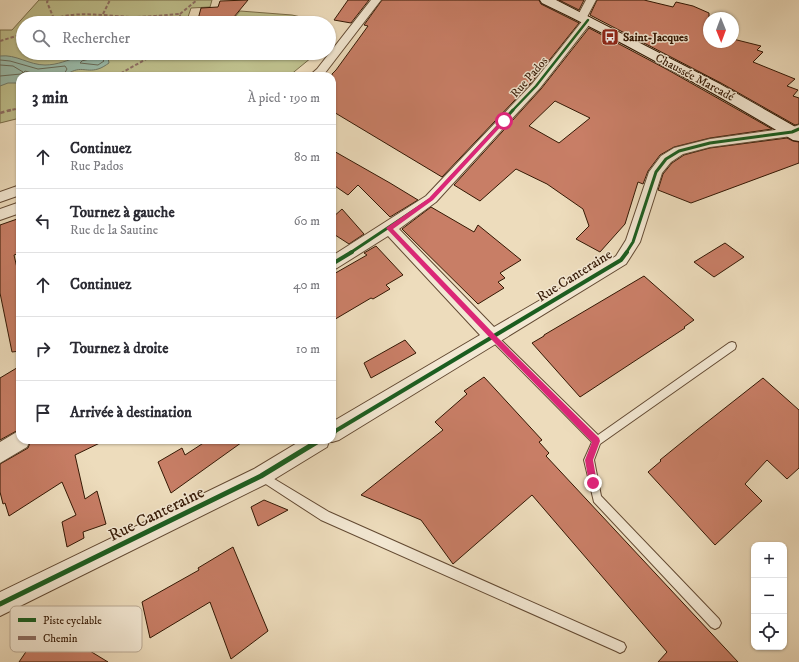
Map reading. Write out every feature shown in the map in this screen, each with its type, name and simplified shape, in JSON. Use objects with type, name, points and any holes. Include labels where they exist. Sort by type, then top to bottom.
[{"type":"street","points":[[336,52],[376,0]]},
{"type":"street","name":"Chaussée Marcadé","points":[[546,0],[585,18],[797,132]]},
{"type":"street","name":"Rue Pados","points":[[336,261],[431,199],[536,86],[585,18],[591,0]]},
{"type":"street","points":[[320,72],[330,60]]},
{"type":"street","name":"Rue Canteraine","points":[[336,431],[621,260],[633,242],[656,172],[666,159],[679,151],[704,145],[797,132]]},
{"type":"street","points":[[0,197],[16,191]]},
{"type":"street","points":[[0,215],[16,209]]},
{"type":"street","points":[[389,228],[493,337]]},
{"type":"street","points":[[0,454],[16,443]]},
{"type":"street","name":"Rue Canteraine","points":[[0,604],[261,476],[313,444]]},
{"type":"lane","points":[[493,337],[596,441]]},
{"type":"lane","points":[[715,622],[597,499],[589,460],[596,441],[732,346]]},
{"type":"lane","points":[[261,476],[326,516],[620,647]]},
{"type":"green space","points":[[39,0],[212,0],[210,7],[191,8],[188,16],[25,16]]},
{"type":"green space","points":[[240,11],[296,16],[236,16]]},
{"type":"green space","points":[[16,26],[16,60],[308,60],[294,72],[16,72],[16,119],[0,123],[0,30],[12,30]]},
{"type":"water","points":[[0,56],[12,57],[16,58],[16,60],[22,60],[39,65],[58,63],[68,60],[108,60],[109,63],[93,70],[75,70],[70,72],[16,72],[16,83],[8,83],[0,86]]},
{"type":"building","points":[[248,0],[235,16],[199,16],[201,8],[218,7],[220,1]]},
{"type":"building","points":[[348,0],[369,0],[351,23],[336,20],[336,17]]},
{"type":"building","points":[[382,0],[539,0],[541,4],[579,23],[531,83],[442,177],[336,113],[336,72],[334,72],[368,26],[364,25]]},
{"type":"building","points":[[559,0],[584,0],[579,10]]},
{"type":"building","points":[[597,0],[644,0],[673,7],[676,2],[693,6],[707,12],[703,12],[703,48],[739,48],[739,40],[761,46],[757,50],[763,52],[753,62],[795,79],[787,86],[798,90],[793,96],[799,98],[799,124],[795,125],[721,83],[590,15]]},
{"type":"building","points":[[589,28],[668,70],[772,129],[710,138],[674,147],[660,155],[648,171],[643,184],[638,182],[625,224],[600,252],[576,239],[589,226],[583,209],[547,184],[516,169],[480,201],[454,185],[541,89]],"holes":[[[555,101],[590,118],[559,143],[529,126]]]},
{"type":"building","points":[[787,138],[799,142],[799,163],[691,203],[658,190],[663,174],[672,163],[684,155],[710,148]]},
{"type":"building","points":[[336,152],[418,200],[390,217],[358,185],[348,195],[336,187]]},
{"type":"building","points":[[431,207],[474,232],[478,225],[521,260],[500,273],[505,278],[498,282],[504,288],[478,304],[402,229]]},
{"type":"building","points":[[342,209],[364,234],[349,244],[336,236],[336,214]]},
{"type":"building","points":[[16,219],[16,254],[14,255],[16,264],[16,352],[12,352],[0,293],[0,225]]},
{"type":"building","points":[[725,243],[744,257],[714,277],[694,262]]},
{"type":"building","points":[[376,246],[403,275],[386,285],[390,289],[373,299],[371,298],[336,319],[336,273],[367,255],[364,253]]},
{"type":"building","points":[[644,276],[694,320],[684,327],[685,328],[580,397],[532,343]]},
{"type":"building","points":[[405,340],[416,353],[371,378],[364,363]]},
{"type":"building","points":[[16,368],[16,431],[0,440],[0,378]]},
{"type":"building","points":[[484,377],[542,440],[539,442],[549,453],[546,456],[738,662],[658,662],[667,652],[532,495],[453,564],[421,520],[361,495],[443,430],[435,422],[467,394],[464,391]]},
{"type":"building","points":[[763,378],[799,410],[799,468],[787,479],[767,460],[745,484],[762,501],[715,545],[648,472],[661,461],[660,460]]},
{"type":"building","points":[[30,444],[98,444],[75,455],[85,499],[97,491],[106,524],[83,532],[84,538],[67,547],[62,522],[76,515],[62,482],[9,516],[5,503],[3,504],[0,492],[0,464],[28,448]]},
{"type":"building","points":[[202,444],[239,444],[171,493],[158,462],[182,448],[185,455]]},
{"type":"building","points":[[264,500],[288,510],[258,526],[251,507]]},
{"type":"building","points":[[233,547],[268,631],[231,659],[210,602],[150,638],[142,602],[199,570],[198,568]]},
{"type":"building","points":[[26,652],[92,652],[108,662],[19,662]]},
{"type":"marked path","points":[[48,0],[47,2],[52,16]]},
{"type":"marked path","points":[[103,14],[110,0]]},
{"type":"marked path","points":[[180,14],[197,0]]},
{"type":"marked path","points":[[64,16],[103,14],[122,16]]},
{"type":"marked path","points":[[148,16],[180,14],[180,16]]},
{"type":"marked path","points":[[0,41],[16,36]]},
{"type":"marked path","points":[[123,72],[145,60]]},
{"type":"marked path","points":[[0,113],[16,109]]},
{"type":"cycle path","points":[[336,261],[431,199],[536,86],[588,20]]},
{"type":"cycle path","points":[[336,431],[621,260],[633,242],[656,172],[666,159],[679,151],[710,143],[792,132],[799,129]]},
{"type":"cycle path","points":[[0,604],[261,476],[313,444]]},
{"type":"place","name":"Saint-Jacques","points":[[610,37]]},
{"type":"route","points":[[504,121],[431,199],[389,228],[493,337],[596,441],[589,460],[593,483]]}]
